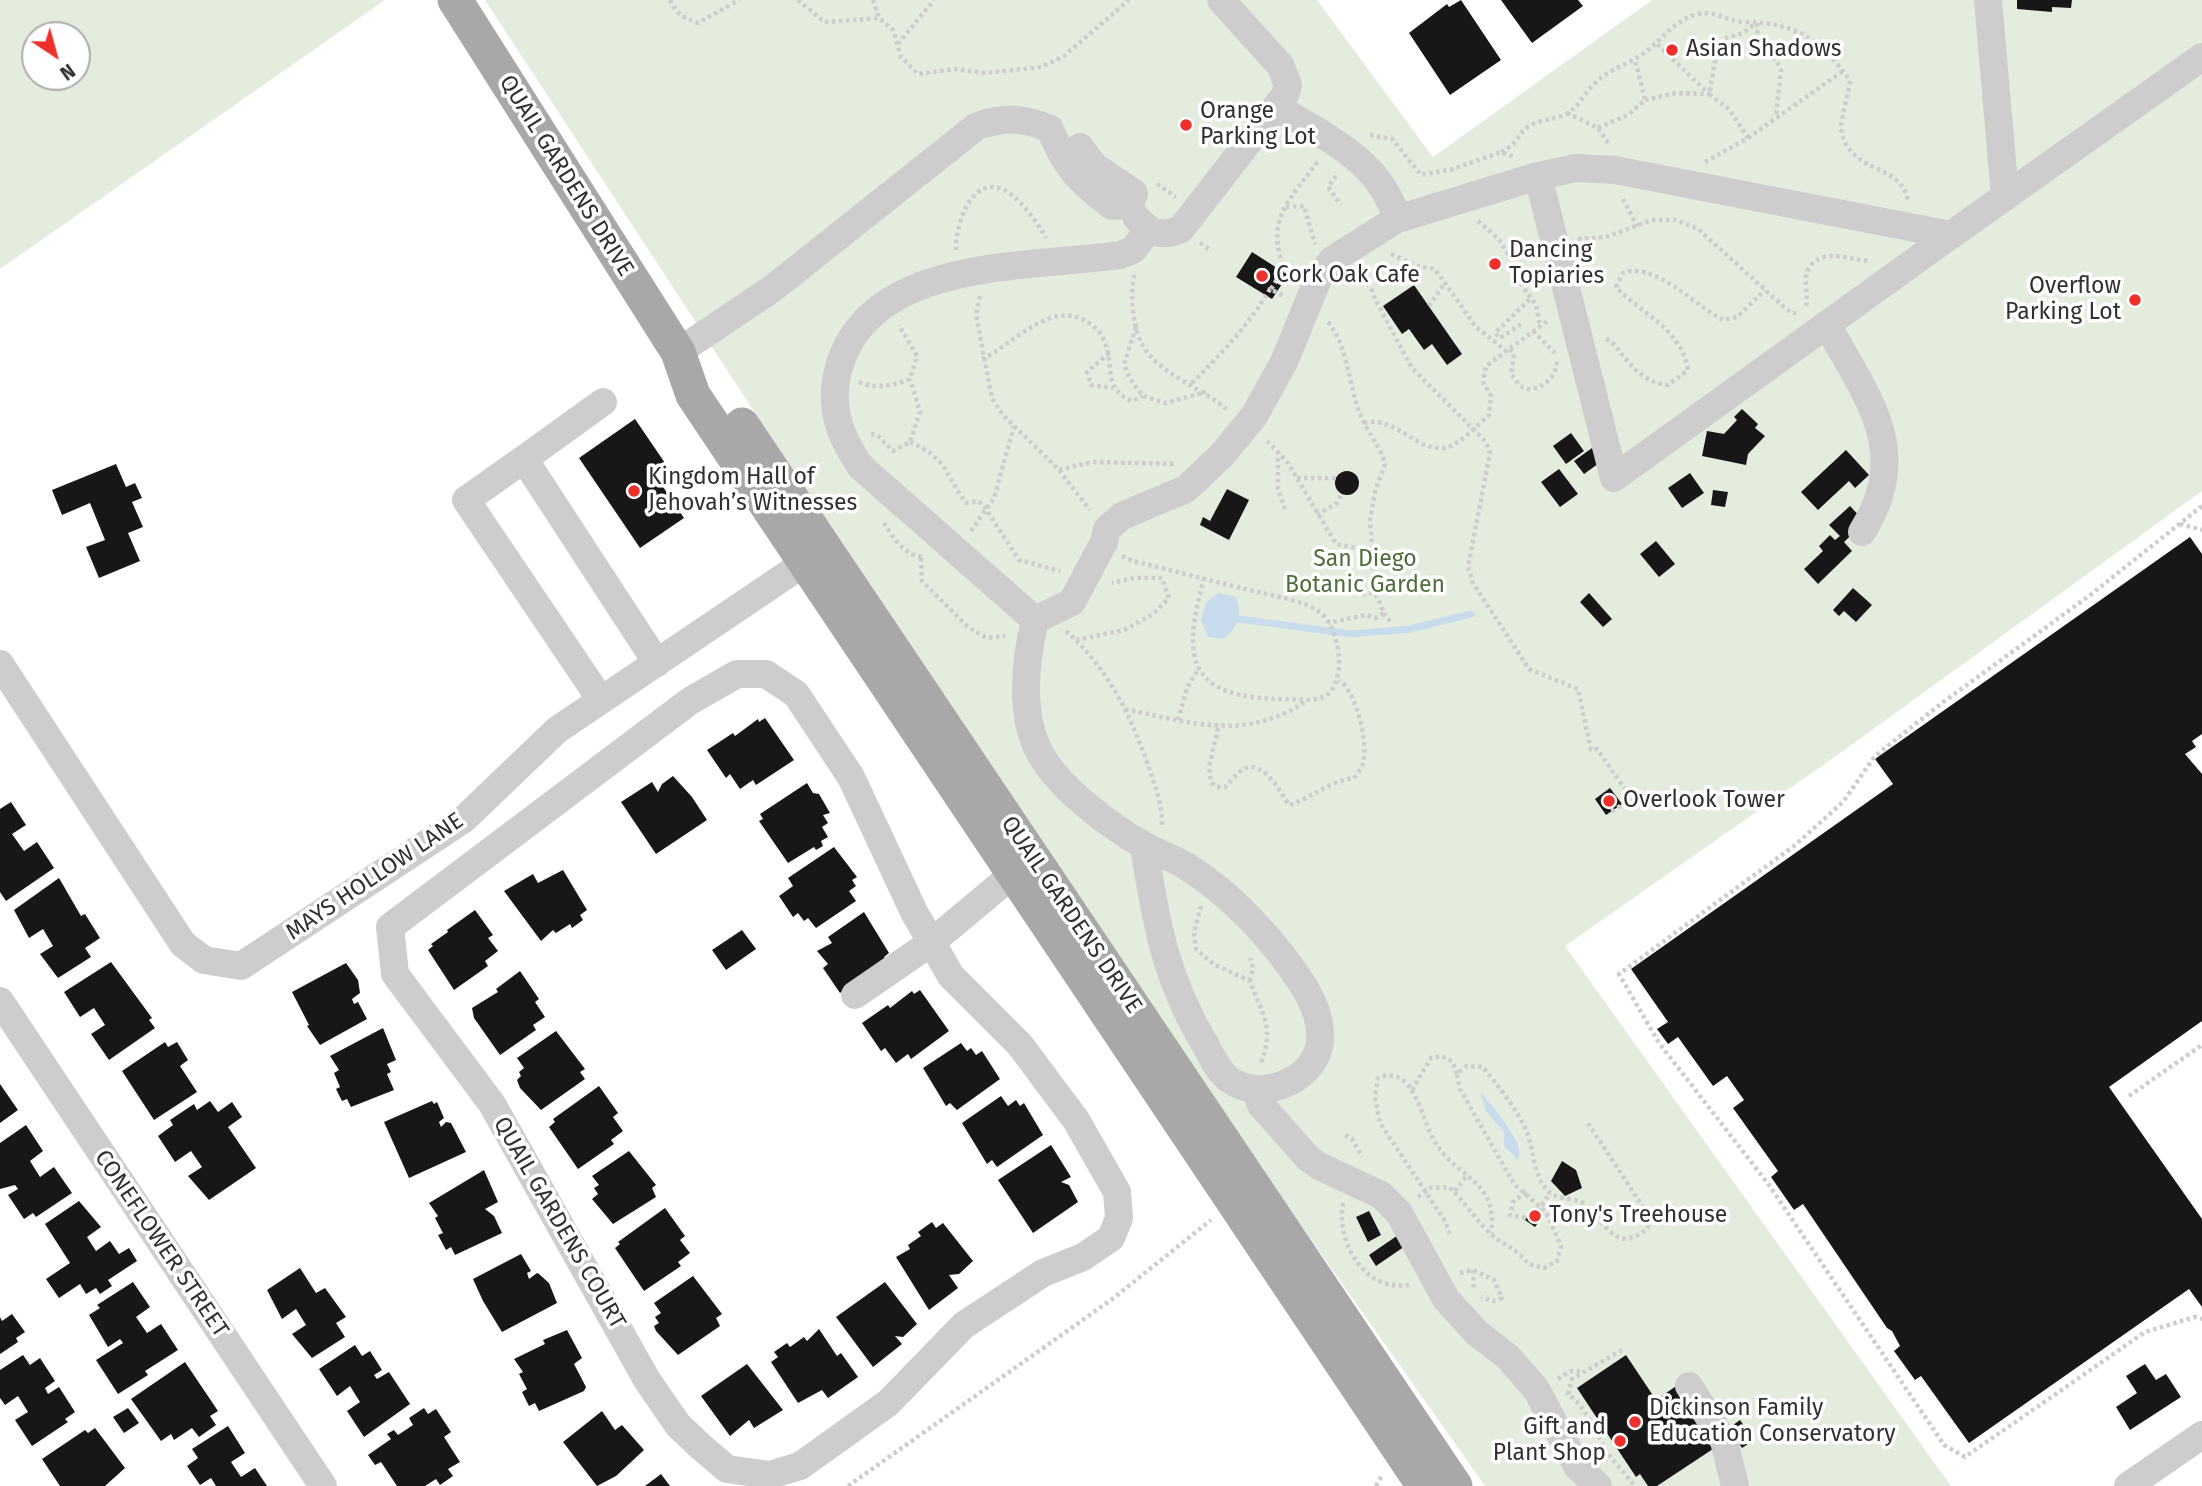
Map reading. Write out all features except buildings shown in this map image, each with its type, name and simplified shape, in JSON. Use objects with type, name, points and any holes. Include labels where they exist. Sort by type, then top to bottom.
[{"type":"main road","name":"QUAIL GARDENS DRIVE","points":[[455,0],[677,352],[693,395],[816,556],[1437,1483]]},
{"type":"main road","name":"QUAIL GARDENS DRIVE","points":[[1022,866],[1233,1203],[1437,1483]]},
{"type":"street","points":[[1148,230],[1165,234],[1179,231],[1196,213],[1277,107],[1288,85],[1286,75],[1254,34],[1221,0]]},
{"type":"street","points":[[1988,0],[2005,196]]},
{"type":"street","points":[[1538,176],[1614,478],[2202,57]]},
{"type":"street","points":[[1277,107],[1354,155],[1383,184],[1397,219]]},
{"type":"street","points":[[677,352],[772,289],[977,126],[1004,117],[1031,120],[1050,129],[1059,152],[1077,180],[1112,206],[1137,191]]},
{"type":"street","points":[[1080,147],[1094,166],[1137,191],[1148,230]]},
{"type":"street","points":[[1153,850],[1165,961],[1184,1010],[1225,1077],[1239,1087],[1256,1091],[1270,1090],[1292,1081],[1312,1063],[1321,1038],[1317,1013],[1302,983],[1221,891],[1202,877],[1107,822],[1065,784],[1041,755],[1030,724],[1028,649],[1042,618],[1072,602],[1106,535],[1122,516],[1186,489],[1213,464],[1254,416],[1284,362],[1328,266],[1358,243],[1397,219],[1538,176],[1576,168],[1615,170],[1951,235]]},
{"type":"street","points":[[1042,618],[955,551],[861,467],[841,435],[835,415],[836,378],[842,357],[852,340],[880,307],[914,289],[956,275],[1133,250],[1148,230]]},
{"type":"street","points":[[1828,326],[1874,411],[1886,448],[1880,497],[1862,533]]},
{"type":"street","points":[[601,701],[466,500],[603,402]]},
{"type":"street","points":[[524,458],[657,663]]},
{"type":"street","name":"MAYS HOLLOW LANE","points":[[0,664],[183,944],[204,960],[241,966],[464,819],[557,730],[816,556]]},
{"type":"street","name":"QUAIL GARDENS COURT","points":[[737,674],[766,674],[796,694],[851,777],[914,912],[932,942],[951,976],[1020,1045],[1076,1120],[1117,1192],[1119,1218],[1111,1238],[1083,1257],[1043,1273],[964,1325],[888,1403],[800,1466],[769,1475],[727,1469],[678,1425],[647,1380],[492,1104],[395,974],[390,927],[690,701],[737,674]]},
{"type":"street","points":[[855,995],[932,942],[1022,866]]},
{"type":"street","name":"CONEFLOWER STREET","points":[[0,1001],[323,1486]]},
{"type":"street","points":[[1256,1091],[1261,1105],[1308,1158],[1319,1166],[1381,1195],[1399,1213],[1446,1299],[1477,1333],[1508,1357],[1536,1389],[1577,1466],[1598,1486]]},
{"type":"street","points":[[1689,1386],[1724,1441],[1735,1486]]},
{"type":"street","points":[[2129,1486],[2202,1435]]},
{"type":"path","points":[[670,0],[674,9],[685,19],[698,23],[739,0]]},
{"type":"path","points":[[798,0],[824,22],[879,18]]},
{"type":"path","points":[[873,0],[879,18],[894,30],[901,57],[918,74],[954,69],[985,73],[1041,67],[1064,56],[1129,0]]},
{"type":"path","points":[[898,44],[933,0]]},
{"type":"path","points":[[1192,383],[1226,349],[1256,313],[1284,268],[1275,232],[1286,207],[1332,141],[1350,121],[1370,135],[1392,139],[1421,175],[1453,169],[1501,152],[1515,145],[1527,127],[1567,113],[1582,100],[1593,84],[1635,59],[1675,24],[1699,14],[1714,14],[1735,22],[1773,23],[1796,30],[1822,45],[1850,81],[1840,128],[1860,163],[1888,173],[1905,186],[1909,205],[1902,226]]},
{"type":"path","points":[[1709,94],[1714,76],[1713,55],[1723,39],[1743,33],[1757,22]]},
{"type":"path","points":[[1757,22],[1758,47],[1776,60],[1781,70],[1776,117]]},
{"type":"path","points":[[1655,42],[1709,94],[1729,109],[1748,138]]},
{"type":"path","points":[[1635,59],[1645,100]]},
{"type":"path","points":[[1701,164],[1748,138],[1843,71]]},
{"type":"path","points":[[1598,128],[1628,115],[1645,100],[1676,93],[1709,94]]},
{"type":"path","points":[[1501,152],[1531,165],[1538,176]]},
{"type":"path","points":[[1453,169],[1450,189],[1458,196],[1467,198],[1480,223],[1498,238],[1536,305],[1540,326]]},
{"type":"path","points":[[956,275],[955,232],[960,218],[977,193],[990,187],[1002,189],[1030,216],[1051,249],[1053,262]]},
{"type":"path","points":[[1137,191],[1196,213]]},
{"type":"path","points":[[1286,207],[1304,206],[1316,246],[1328,266]]},
{"type":"path","points":[[1555,242],[1588,236],[1606,237],[1653,220],[1676,220],[1698,229],[1791,313],[1801,313],[1807,303],[1807,273],[1814,263],[1833,254],[1867,262],[1874,260]]},
{"type":"path","points":[[1199,242],[1212,251]]},
{"type":"path","points":[[1358,243],[1417,266],[1435,269],[1476,327],[1514,354],[1511,374],[1520,386],[1531,390],[1545,385],[1554,375],[1557,355],[1533,331]]},
{"type":"path","points":[[1358,243],[1376,302],[1412,368],[1486,442],[1490,453],[1468,567],[1473,583],[1529,669],[1578,689],[1591,750],[1597,749],[1632,799],[1610,812]]},
{"type":"path","points":[[1579,340],[1595,337],[1611,341],[1635,371],[1651,383],[1668,385],[1688,370],[1686,354],[1645,308],[1616,286],[1623,273],[1633,269],[1648,271],[1723,320],[1737,317],[1765,290]]},
{"type":"path","points":[[985,270],[976,315],[982,359],[992,398],[1002,414],[1059,470],[1106,535],[1133,561],[1306,604],[1322,613],[1333,634],[1340,679],[1347,685],[1360,722],[1363,763],[1354,778],[1338,780],[1307,799],[1289,805],[1263,771],[1252,767],[1244,768],[1225,787],[1217,787],[1211,782],[1209,767],[1218,728]]},
{"type":"path","points":[[1135,270],[1131,295],[1136,327],[1151,357],[1207,392],[1243,429],[1278,450],[1336,544],[1372,551]]},
{"type":"path","points":[[1429,306],[1445,283]]},
{"type":"path","points":[[1270,289],[1281,296],[1292,294],[1330,324],[1339,340],[1364,423],[1376,440],[1385,465],[1376,488],[1370,519],[1375,592],[1392,624]]},
{"type":"path","points":[[1521,324],[1500,338],[1495,333],[1531,298]]},
{"type":"path","points":[[1364,423],[1378,422],[1432,447],[1447,448],[1489,415],[1491,396],[1483,382],[1486,366],[1570,306]]},
{"type":"path","points":[[841,435],[877,435],[892,451],[911,442],[920,412],[910,379],[917,356],[902,328],[880,307]]},
{"type":"path","points":[[982,359],[1035,324],[1057,317],[1084,319],[1102,331],[1110,352],[1113,388],[1121,397],[1132,401],[1143,396]]},
{"type":"path","points":[[1136,327],[1124,364],[1130,379],[1143,396],[1165,403],[1207,392]]},
{"type":"path","points":[[1110,352],[1087,372],[1091,386],[1113,388]]},
{"type":"path","points":[[836,378],[854,380],[868,386],[890,386],[910,379]]},
{"type":"path","points":[[955,551],[986,511],[1004,472],[1014,426]]},
{"type":"path","points":[[911,442],[930,451],[943,462],[966,503],[978,501],[986,511]]},
{"type":"path","points":[[1278,450],[1278,489],[1285,509]]},
{"type":"path","points":[[1059,470],[1092,462],[1213,464]]},
{"type":"path","points":[[1297,478],[1337,478]]},
{"type":"path","points":[[1317,515],[1337,503],[1342,493]]},
{"type":"path","points":[[2202,506],[1875,756],[1843,802],[1794,846],[1619,974],[1659,1043],[1769,1185],[1944,1445],[1965,1457],[2145,1332],[2195,1317],[2202,1319]]},
{"type":"path","points":[[2180,524],[2202,530]]},
{"type":"path","points":[[921,558],[922,581],[968,627],[987,638],[1007,635],[1042,618],[1081,645],[1111,682],[1136,731],[1163,817],[1153,850]]},
{"type":"path","points":[[1204,579],[1194,617],[1191,646],[1198,669],[1216,687],[1250,699],[1309,700],[1328,695],[1340,679]]},
{"type":"path","points":[[1363,594],[1375,592]]},
{"type":"path","points":[[1329,624],[1366,615],[1376,618],[1384,613]]},
{"type":"path","points":[[1178,720],[1187,688],[1198,669]]},
{"type":"path","points":[[1125,709],[1218,728],[1267,720],[1290,712],[1309,700]]},
{"type":"path","points":[[1202,877],[1201,914],[1194,933],[1196,949],[1213,964],[1250,981],[1266,1019],[1269,1039],[1256,1076],[1256,1091]]},
{"type":"path","points":[[2129,1096],[2202,1045]]},
{"type":"path","points":[[1399,1213],[1430,1188],[1450,1187],[1490,1234],[1517,1249],[1528,1264],[1544,1268],[1557,1261],[1561,1246],[1546,1212],[1514,1184],[1506,1171],[1460,1089],[1453,1062],[1442,1056],[1431,1058],[1412,1090]]},
{"type":"path","points":[[1457,1074],[1467,1066],[1483,1067],[1523,1124],[1540,1178],[1550,1193],[1584,1204],[1607,1232],[1622,1237],[1640,1234],[1648,1228],[1645,1210],[1588,1123]]},
{"type":"path","points":[[1450,1234],[1380,1123],[1375,1107],[1378,1078],[1387,1074],[1397,1076],[1412,1090],[1433,1140],[1445,1157],[1478,1182],[1493,1213],[1490,1234]]},
{"type":"path","points":[[1455,1191],[1468,1174]]},
{"type":"path","points":[[1350,1181],[1341,1214],[1343,1235],[1366,1275],[1383,1285],[1395,1286],[1406,1286],[1434,1277]]},
{"type":"path","points":[[1525,1192],[1513,1202],[1510,1215],[1527,1218],[1538,1211],[1550,1193]]},
{"type":"path","points":[[848,1486],[1111,1300],[1233,1203]]},
{"type":"path","points":[[1474,1270],[1475,1292]]},
{"type":"path","points":[[1622,1350],[1573,1379],[1568,1394],[1578,1402],[1600,1434],[1605,1450],[1634,1486]]},
{"type":"green space","points":[[0,0],[385,0],[0,269]]},
{"type":"green space","name":"San Diego Botanic Garden","points":[[485,0],[1317,0],[1433,157],[1652,0],[2202,0],[2202,491],[1843,751],[1565,946],[1951,1486],[1485,1486],[1254,1159],[963,731]]},
{"type":"water","points":[[1218,593],[1236,597],[1239,610],[1236,625],[1224,639],[1208,637],[1201,620],[1206,602]]},
{"type":"water","points":[[1480,1091],[1513,1135],[1520,1153],[1518,1160],[1504,1146],[1504,1132],[1486,1111]]},
{"type":"waterway","points":[[1239,619],[1351,634],[1410,629],[1471,614]]},
{"type":"place","name":"Asian Shadows","points":[[1672,50]]},
{"type":"place","name":"Orange Parking Lot","points":[[1186,125]]},
{"type":"place","name":"Dancing Topiaries","points":[[1495,264]]},
{"type":"place","name":"Cork Oak Cafe","points":[[1262,276]]},
{"type":"place","name":"Overflow Parking Lot","points":[[2135,300]]},
{"type":"place","name":"Kingdom Hall of Jehovah’s Witnesses","points":[[634,491]]},
{"type":"place","name":"Overlook Tower","points":[[1609,801]]},
{"type":"place","name":"Tony's Treehouse","points":[[1535,1216]]},
{"type":"place","name":"Dickinson Family Education Conservatory","points":[[1635,1422]]},
{"type":"place","name":"Gift and Plant Shop","points":[[1620,1441]]}]
